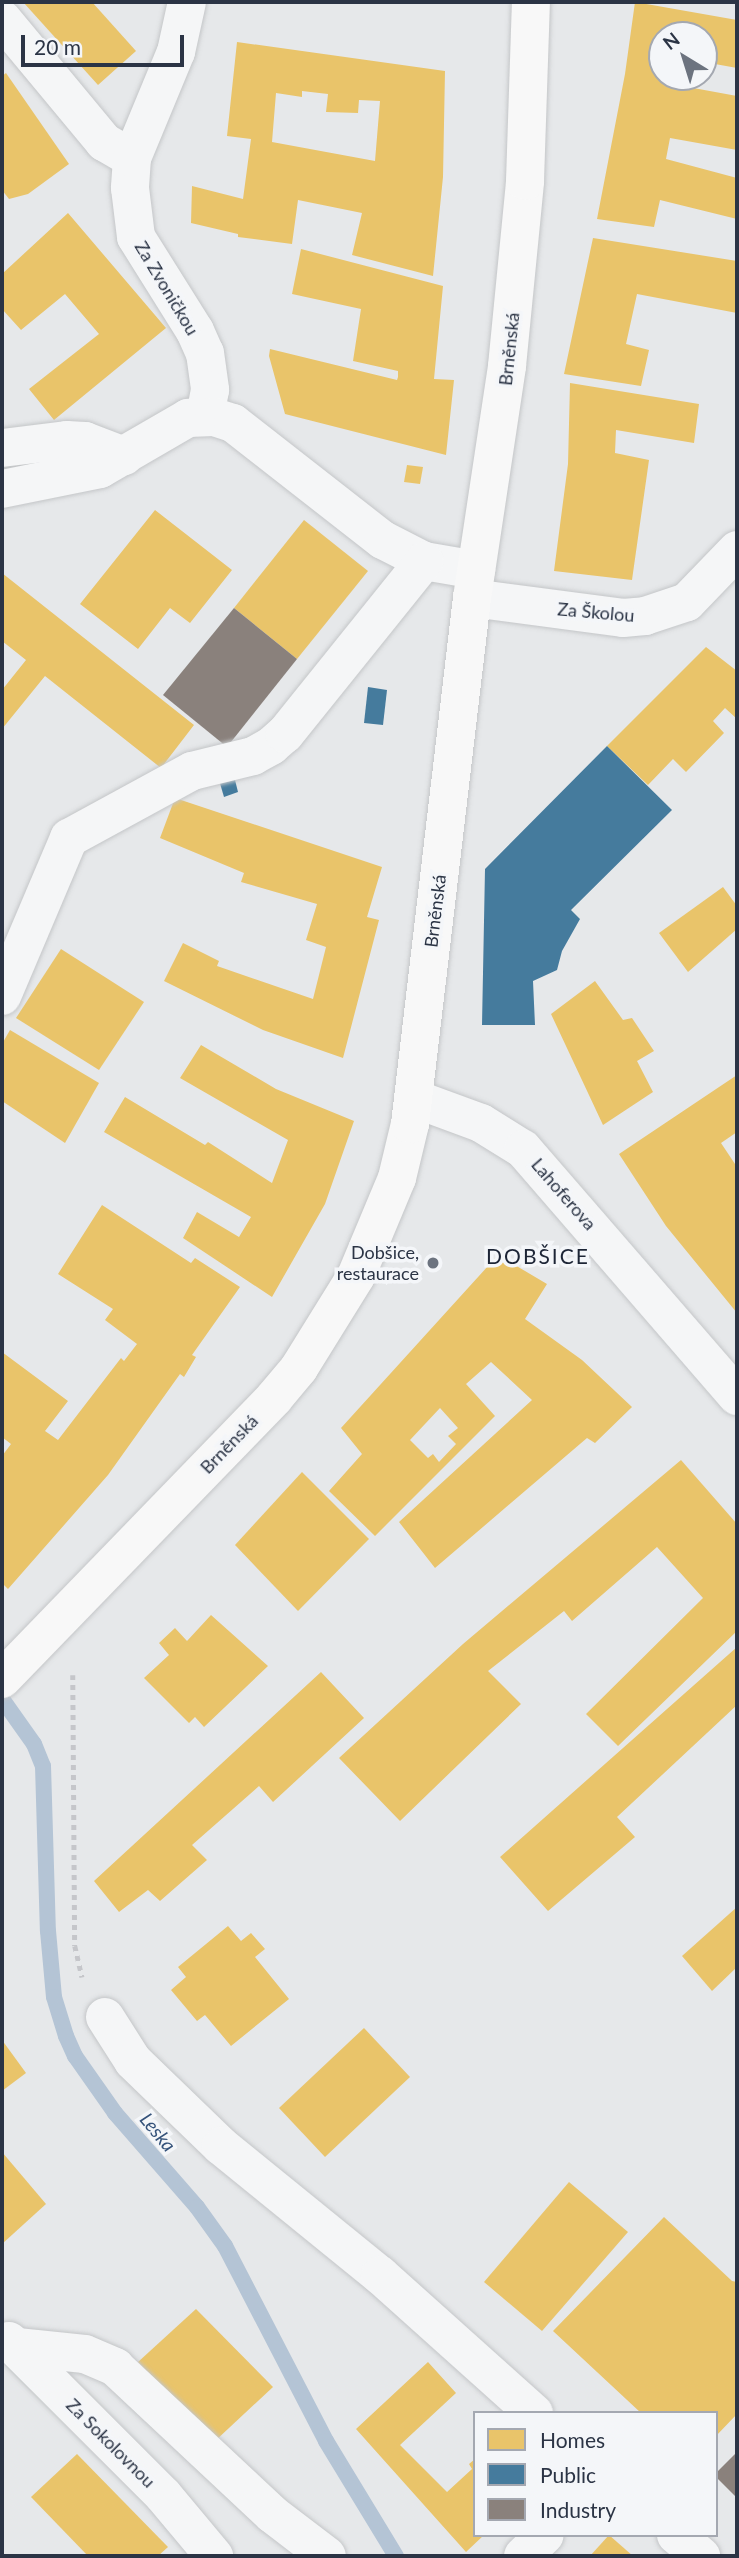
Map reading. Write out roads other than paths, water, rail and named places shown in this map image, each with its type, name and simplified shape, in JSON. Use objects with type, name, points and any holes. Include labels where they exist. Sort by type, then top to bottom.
[{"type":"main road","name":"Brněnská","points":[[8,1672],[274,1398],[319,1339],[356,1276],[385,1210],[405,1151],[474,584],[507,366],[519,250],[531,76],[531,2]]},
{"type":"street","points":[[2,19],[104,142],[132,158],[176,52],[187,2]]},
{"type":"street","name":"Za Zvoničkou","points":[[132,158],[130,188],[136,237],[195,331],[205,352],[210,390],[205,416]]},
{"type":"street","points":[[2,489],[100,469],[180,421],[205,416],[233,423],[383,540],[474,584]]},
{"type":"street","points":[[2,448],[67,440],[85,442],[124,456]]},
{"type":"street","name":"Za Školou","points":[[474,584],[623,618],[645,616],[687,602],[737,550]]},
{"type":"street","points":[[2,996],[69,838],[192,771],[253,756],[271,746],[285,734],[424,561]]},
{"type":"street","name":"Lahoferova","points":[[413,1098],[481,1123],[523,1149],[737,1396]]},
{"type":"street","points":[[105,2017],[133,2061],[221,2147],[380,2275],[532,2411]]},
{"type":"street","points":[[9,2341],[85,2354],[115,2367],[272,2514],[327,2556]]},
{"type":"street","name":"Za Sokolovnou","points":[[9,2341],[163,2495],[214,2556]]},
{"type":"street","points":[[523,2556],[543,2537]]},
{"type":"street","points":[[678,2537],[701,2556]]},
{"type":"waterway","name":"Leska","points":[[2,1699],[34,1744],[43,1766],[48,1931],[54,1997],[75,2056],[115,2113],[197,2207],[225,2246],[326,2441],[396,2556]]},
{"type":"place","name":"Dobšice, restaurace","points":[[433,1263]]},
{"type":"district","name":"DOBŠICE","points":[[538,1256]]}]
